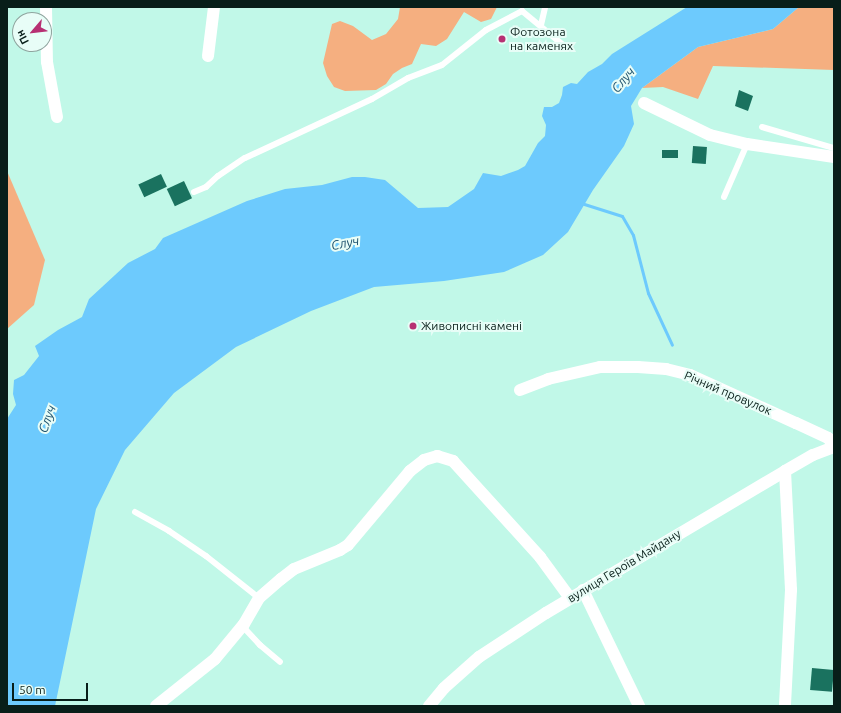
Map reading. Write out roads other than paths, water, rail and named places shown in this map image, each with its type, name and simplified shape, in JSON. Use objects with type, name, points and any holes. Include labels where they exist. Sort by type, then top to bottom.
[{"type":"street","points":[[46,7],[47,62],[57,116]]},
{"type":"street","points":[[208,56],[214,7]]},
{"type":"street","points":[[644,103],[710,135],[747,144],[834,157]]},
{"type":"street","name":"Річний провулок","points":[[520,390],[548,379],[600,367],[666,369],[690,375],[796,423],[828,438],[834,446]]},
{"type":"street","name":"вулиця Героїв Майдану","points":[[429,706],[444,688],[479,657],[570,598],[785,471],[813,455],[834,446]]},
{"type":"street","points":[[156,706],[215,659],[244,624],[259,598],[294,569],[340,550],[348,545],[410,471],[424,460],[437,456],[453,461],[463,471],[540,557],[570,598]]},
{"type":"street","points":[[785,471],[791,590],[785,706]]},
{"type":"street","points":[[583,590],[639,706]]},
{"type":"lane","points":[[541,25],[545,7]]},
{"type":"lane","points":[[194,192],[206,187],[218,176],[245,158],[372,99],[408,78],[442,65],[486,30],[522,11],[541,25],[562,44]]},
{"type":"lane","points":[[762,127],[834,148]]},
{"type":"lane","points":[[724,197],[747,144]]},
{"type":"lane","points":[[135,512],[169,531],[206,556],[259,598]]},
{"type":"lane","points":[[244,624],[246,630],[260,645],[280,662]]},
{"type":"water","name":"Случ","points":[[687,7],[799,7],[773,29],[698,47],[642,88],[631,106],[634,124],[624,146],[593,190],[568,232],[543,255],[504,272],[444,281],[374,287],[311,311],[236,347],[174,393],[125,450],[96,509],[55,706],[7,706],[7,419],[16,405],[13,394],[14,380],[24,375],[39,356],[35,346],[58,330],[82,317],[89,299],[128,263],[155,249],[163,238],[247,201],[285,189],[322,185],[352,177],[365,177],[385,180],[418,208],[448,207],[474,189],[483,173],[501,176],[525,166],[538,143],[545,136],[546,125],[542,116],[544,107],[552,107],[559,103],[563,87],[571,83],[577,84],[588,72],[602,64],[612,54]]},
{"type":"waterway","points":[[581,203],[622,216],[633,235],[648,293],[672,345]]},
{"type":"place","name":"Фотозона на каменях","points":[[502,39]]},
{"type":"place","name":"Живописні камені","points":[[413,326]]}]
